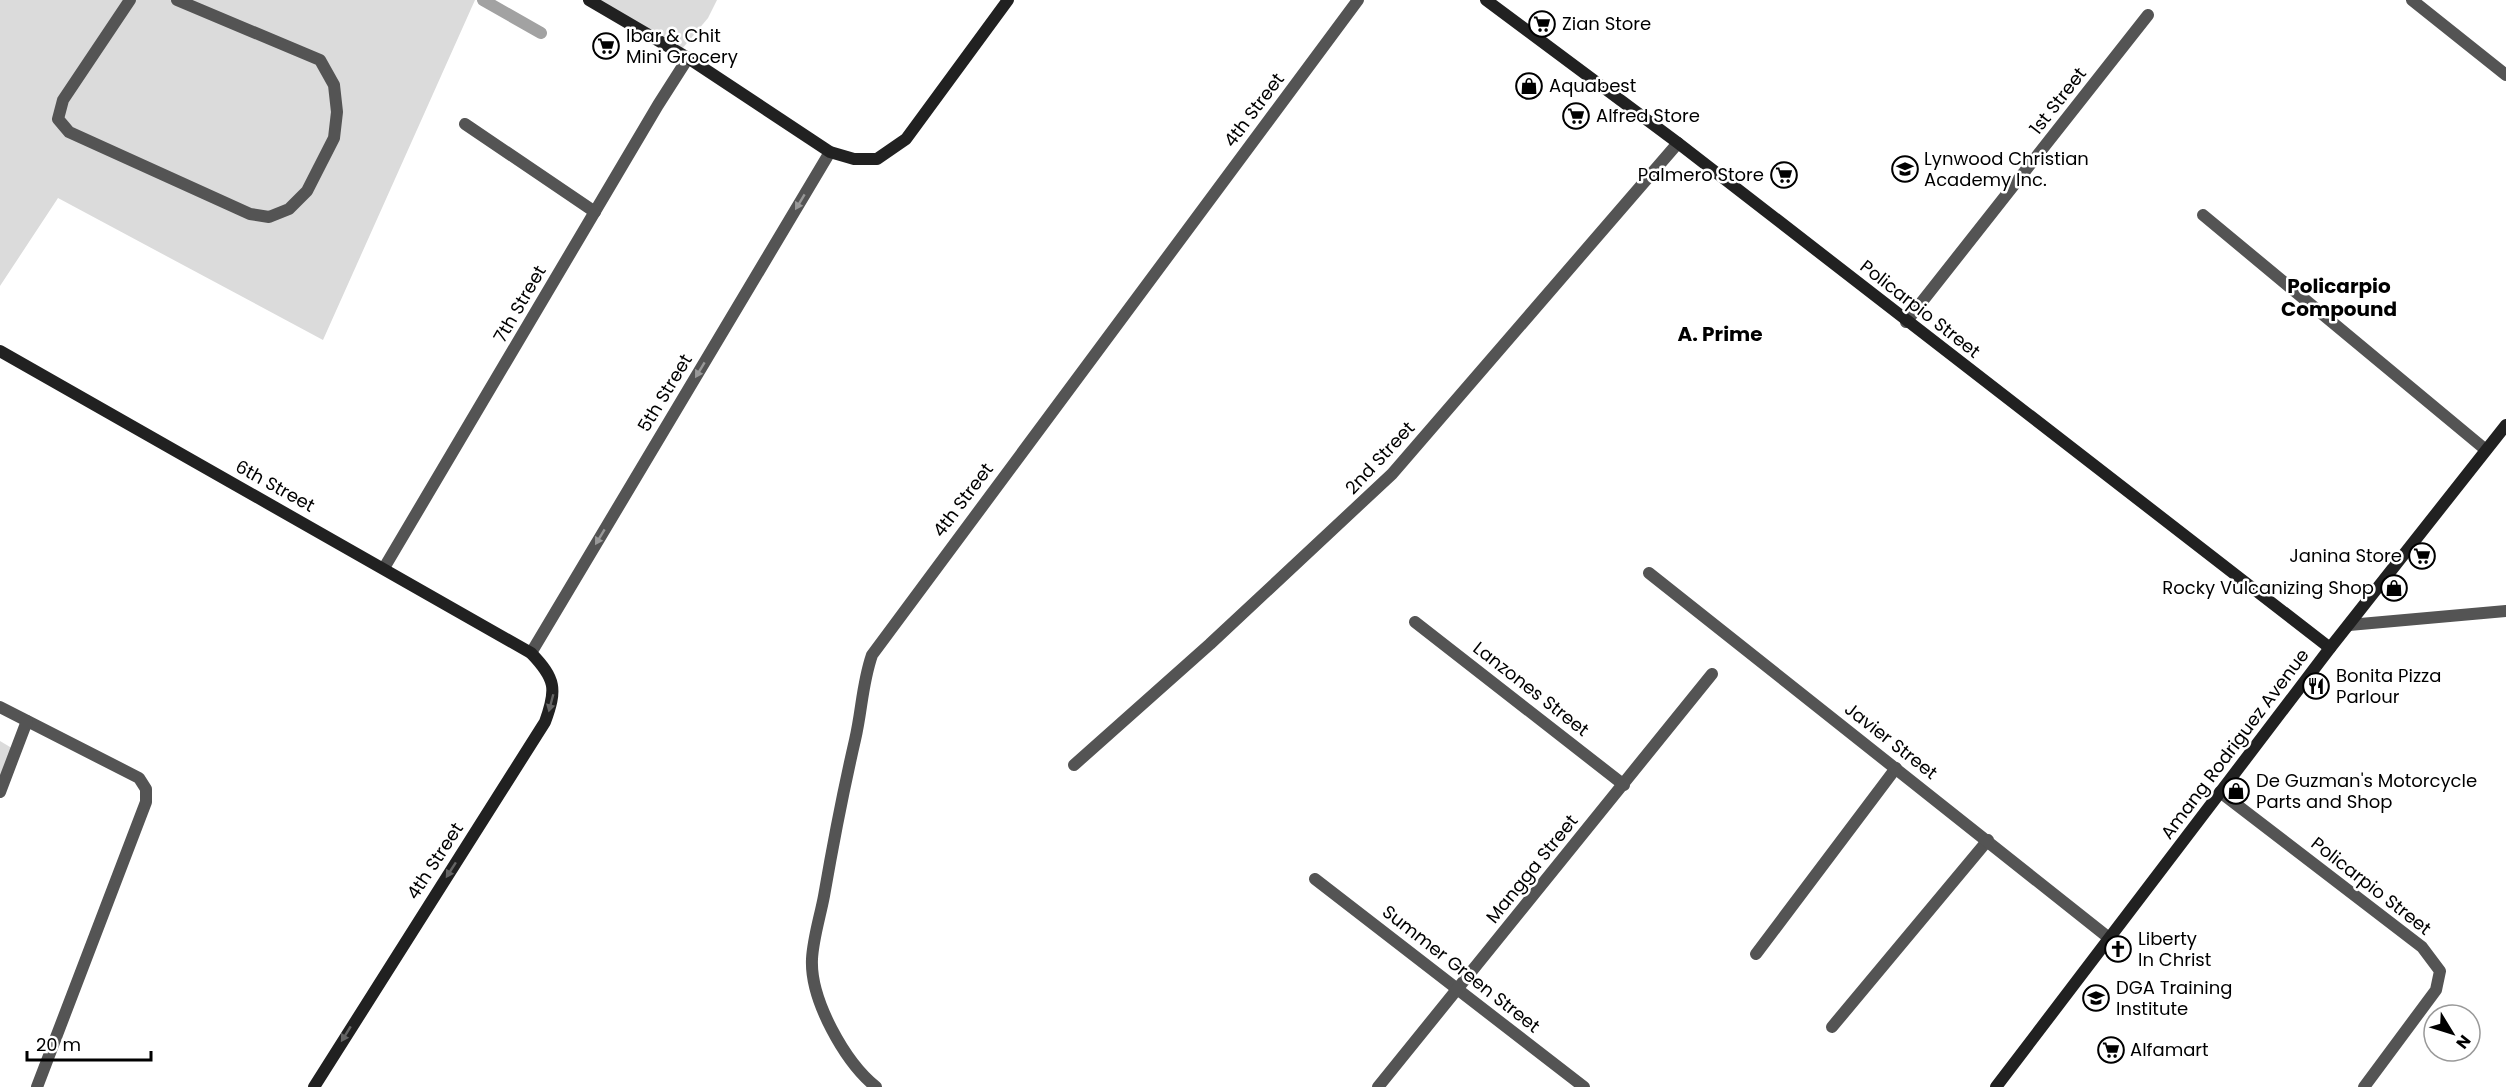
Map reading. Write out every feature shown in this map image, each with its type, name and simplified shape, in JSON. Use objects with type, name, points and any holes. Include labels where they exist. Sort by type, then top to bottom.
[{"type":"street","points":[[130,0],[63,100],[58,119],[69,132],[250,214],[269,217],[290,209],[307,191],[333,138],[337,112],[334,85],[320,60],[177,0]]},
{"type":"street","points":[[589,0],[688,58],[830,152],[854,159],[878,159],[906,139],[1008,0]]},
{"type":"street","name":"4th Street","points":[[876,1087],[850,1059],[838,1039],[817,992],[812,960],[841,801],[859,721],[863,681],[872,655],[1358,0]]},
{"type":"street","name":"Policarpio Street","points":[[1486,0],[1678,143],[1906,322],[2330,648]]},
{"type":"street","points":[[2412,0],[2506,75]]},
{"type":"street","name":"1st Street","points":[[1906,322],[2148,15]]},
{"type":"street","name":"7th Street","points":[[384,568],[688,58]]},
{"type":"street","points":[[465,124],[595,212]]},
{"type":"street","name":"2nd Street","points":[[1074,765],[1210,644],[1392,474],[1678,143]]},
{"type":"street","name":"5th Street","points":[[531,652],[830,152]]},
{"type":"street","points":[[2203,215],[2486,450]]},
{"type":"street","name":"6th Street","points":[[0,351],[531,652]]},
{"type":"street","name":"Amang Rodriguez Avenue","points":[[1996,1087],[2330,648],[2506,425]]},
{"type":"street","name":"Javier Street","points":[[1650,573],[2109,938]]},
{"type":"street","points":[[2349,625],[2506,611]]},
{"type":"street","name":"Lanzones Street","points":[[1415,622],[1624,785]]},
{"type":"street","name":"4th Street","points":[[314,1087],[545,722],[554,699],[553,683],[544,666],[531,652]]},
{"type":"street","name":"Mangga Street","points":[[1378,1087],[1712,674]]},
{"type":"street","points":[[0,707],[139,778],[146,789],[146,802],[37,1087]]},
{"type":"street","points":[[0,792],[27,721]]},
{"type":"street","points":[[1756,954],[1896,768]]},
{"type":"street","name":"Policarpio Street","points":[[2220,792],[2422,947],[2440,971],[2436,990],[2364,1087]]},
{"type":"street","points":[[1832,1027],[1988,840]]},
{"type":"street","name":"Summer Green Street","points":[[1316,879],[1584,1087]]},
{"type":"shaded area","points":[[0,0],[475,0],[323,340],[58,198],[0,286]]},
{"type":"shaded area","points":[[585,0],[717,0],[708,18],[676,56]]},
{"type":"shaded area","points":[[0,741],[15,750],[0,785]]},
{"type":"waterway","points":[[483,0],[541,33]]},
{"type":"place","name":"Zian Store","points":[[1542,24]]},
{"type":"place","name":"Ibar & Chit Mini Grocery","points":[[606,46]]},
{"type":"place","name":"Aquabest","points":[[1529,86]]},
{"type":"place","name":"Alfred Store","points":[[1576,116]]},
{"type":"place","name":"Lynwood Christian Academy Inc.","points":[[1905,169]]},
{"type":"place","name":"Palmero Store","points":[[1784,175]]},
{"type":"place","name":"Janina Store","points":[[2422,556]]},
{"type":"place","name":"Rocky Vulcanizing Shop","points":[[2394,588]]},
{"type":"place","name":"Bonita Pizza Parlour","points":[[2316,686]]},
{"type":"place","name":"De Guzman's Motorcycle Parts and Shop","points":[[2236,791]]},
{"type":"place","name":"Liberty In Christ","points":[[2118,949]]},
{"type":"place","name":"DGA Training Institute","points":[[2096,998]]},
{"type":"place","name":"Alfamart","points":[[2111,1050]]},
{"type":"district","name":"Policarpio Compound","points":[[2339,298]]},
{"type":"district","name":"A. Prime","points":[[1720,334]]}]
